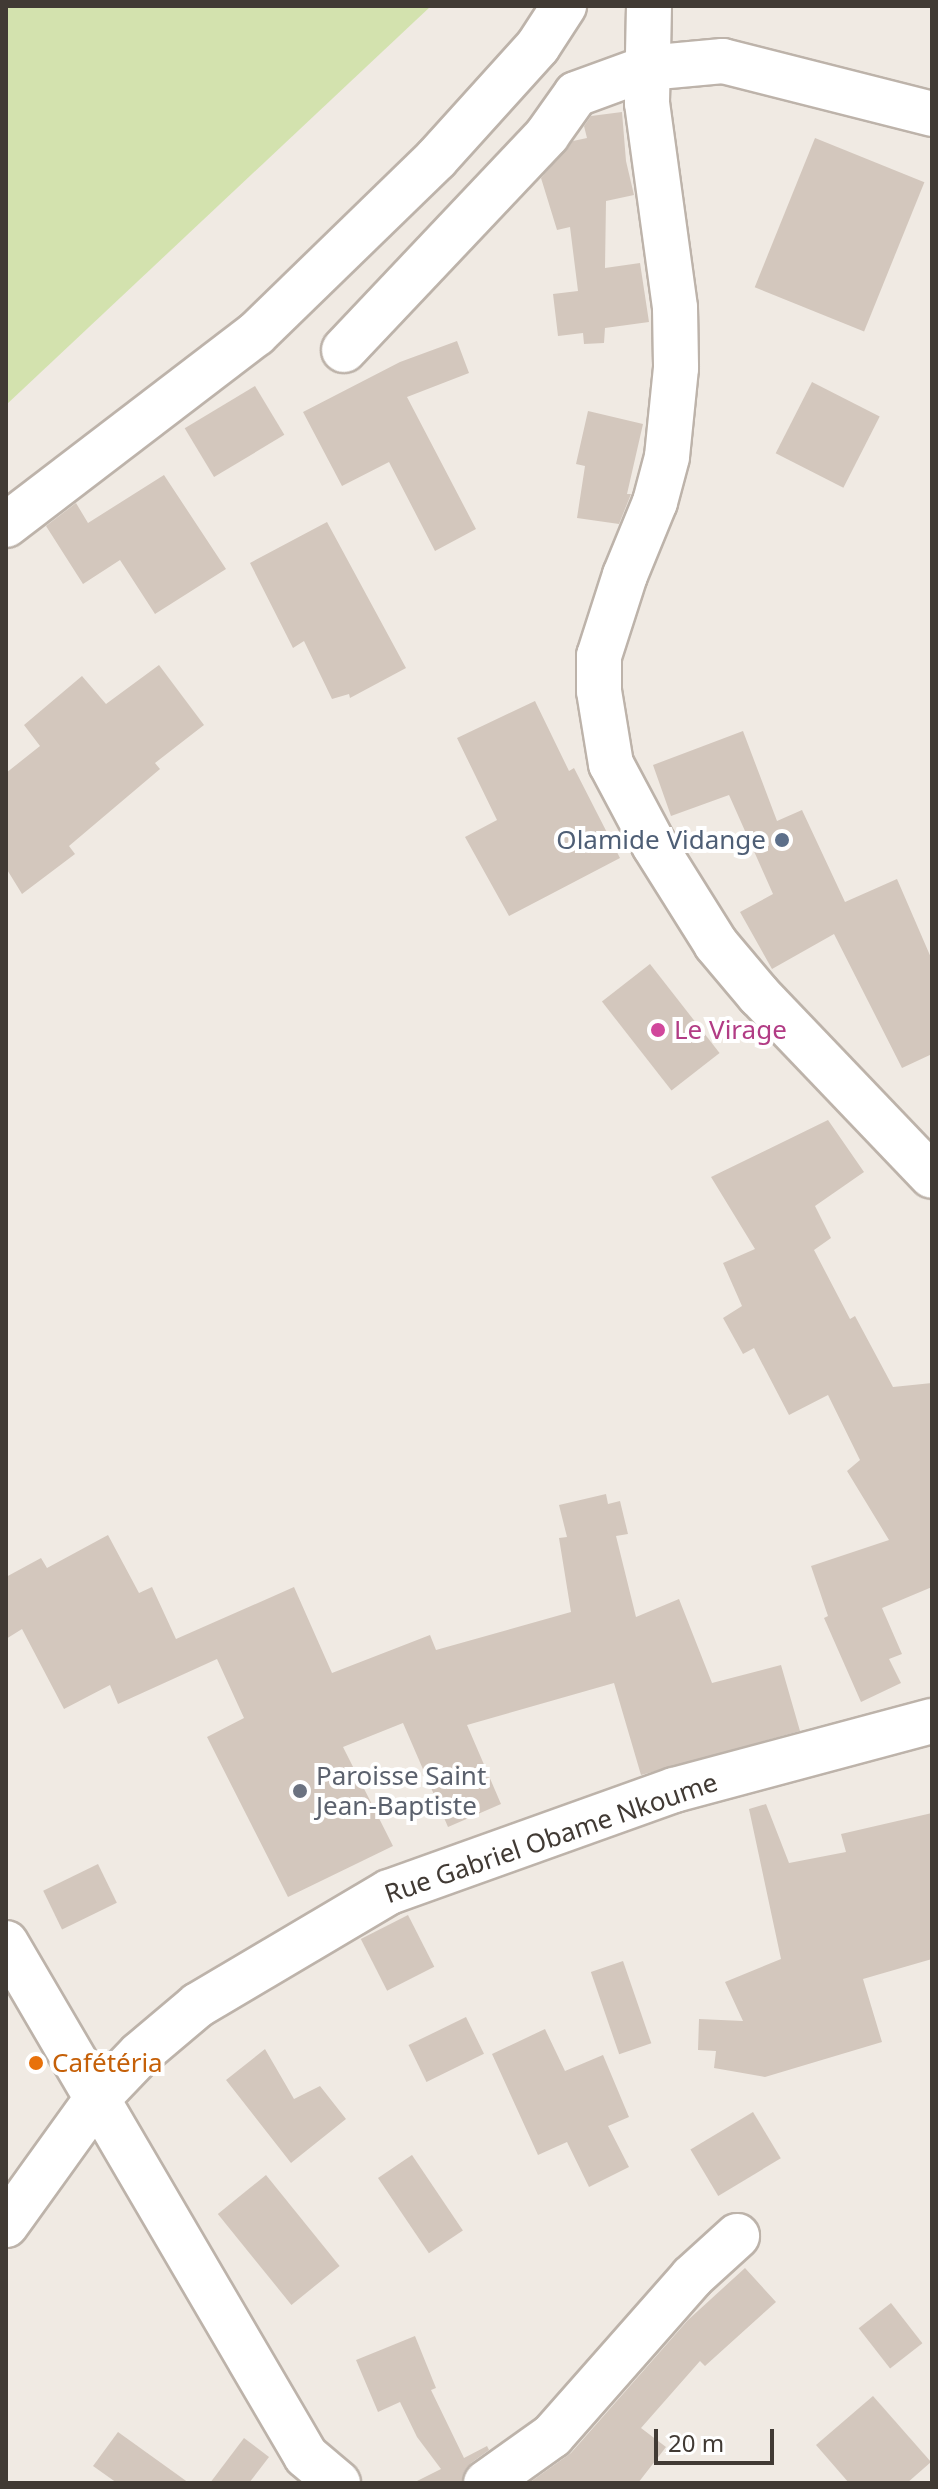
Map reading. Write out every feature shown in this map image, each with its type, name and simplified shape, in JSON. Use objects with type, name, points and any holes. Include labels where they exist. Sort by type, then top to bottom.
[{"type":"street","points":[[6,525],[256,334],[436,159],[538,46],[564,6]]},
{"type":"street","points":[[649,6],[647,68],[651,138],[659,175],[675,308],[676,368],[667,457],[655,502],[625,575],[599,656],[599,691],[611,764],[661,856],[716,944],[759,995],[928,1167]]},
{"type":"street","points":[[344,350],[547,135],[576,94],[647,68],[723,61],[932,114]]},
{"type":"street","name":"Rue Gabriel Obame Nkoume","points":[[6,2225],[95,2101],[140,2054],[198,2005],[389,1892],[674,1790],[932,1721]]},
{"type":"street","points":[[6,1943],[95,2101],[306,2456],[338,2483]]},
{"type":"street","points":[[486,2483],[552,2436],[692,2277],[737,2236]]},
{"type":"green space","points":[[6,6],[431,6],[6,405]]},
{"type":"building","points":[[622,112],[626,161],[634,195],[606,201],[605,268],[640,263],[649,322],[605,328],[604,343],[584,344],[583,333],[558,336],[553,294],[578,291],[570,227],[557,230],[541,178],[573,141],[587,138],[584,126],[591,116]]},
{"type":"building","points":[[815,138],[924,182],[864,331],[755,287]]},
{"type":"building","points":[[457,341],[469,373],[407,397],[476,529],[435,551],[389,462],[342,486],[303,412],[400,362]]},
{"type":"building","points":[[812,382],[880,417],[843,488],[776,453]]},
{"type":"building","points":[[255,386],[284,435],[214,477],[185,428]]},
{"type":"building","points":[[588,411],[643,424],[627,494],[631,494],[619,524],[577,518],[585,466],[576,464]]},
{"type":"building","points":[[164,475],[226,569],[155,614],[120,560],[83,584],[46,526],[76,503],[88,523]]},
{"type":"building","points":[[327,522],[406,668],[350,698],[349,694],[332,699],[304,641],[293,648],[250,563]]},
{"type":"building","points":[[159,665],[204,725],[155,763],[160,769],[69,846],[75,854],[22,894],[6,868],[6,773],[40,746],[24,725],[82,676],[106,704]]},
{"type":"building","points":[[535,701],[569,771],[574,768],[620,858],[509,916],[465,837],[497,820],[457,738]]},
{"type":"building","points":[[743,731],[777,821],[802,810],[845,902],[897,879],[932,960],[932,1054],[902,1068],[834,934],[772,969],[740,912],[773,894],[729,795],[671,816],[653,765]]},
{"type":"building","points":[[650,964],[720,1053],[672,1091],[602,1002]]},
{"type":"building","points":[[828,1120],[864,1172],[815,1206],[831,1238],[814,1250],[850,1319],[855,1316],[893,1387],[932,1383],[932,1587],[882,1608],[902,1654],[889,1659],[901,1683],[861,1702],[824,1618],[828,1616],[811,1566],[889,1540],[847,1471],[860,1460],[828,1395],[789,1415],[754,1348],[743,1354],[723,1318],[742,1306],[723,1263],[755,1249],[711,1177]]},
{"type":"building","points":[[606,1494],[608,1504],[620,1501],[628,1534],[616,1536],[636,1617],[679,1599],[712,1683],[781,1665],[800,1731],[641,1775],[614,1683],[467,1725],[501,1804],[448,1827],[403,1723],[343,1747],[393,1846],[288,1897],[207,1737],[244,1718],[217,1659],[118,1704],[110,1685],[64,1709],[22,1629],[6,1639],[6,1577],[41,1558],[47,1568],[108,1535],[139,1593],[152,1587],[176,1639],[294,1587],[332,1673],[430,1635],[436,1650],[571,1612],[559,1538],[567,1537],[559,1505]]},
{"type":"building","points":[[766,1804],[789,1863],[846,1852],[841,1834],[932,1813],[932,1959],[863,1979],[882,2042],[765,2077],[714,2068],[716,2051],[698,2050],[699,2019],[743,2021],[725,1982],[781,1959],[749,1809]]},
{"type":"building","points":[[98,1864],[117,1903],[62,1929],[43,1891]]},
{"type":"building","points":[[408,1915],[434,1967],[387,1991],[361,1939]]},
{"type":"building","points":[[623,1961],[651,2043],[619,2054],[591,1972]]},
{"type":"building","points":[[466,2017],[484,2054],[426,2082],[408,2045]]},
{"type":"building","points":[[545,2029],[565,2071],[603,2055],[629,2117],[608,2126],[629,2167],[589,2187],[567,2142],[538,2155],[492,2054]]},
{"type":"building","points":[[265,2049],[294,2099],[320,2086],[346,2119],[291,2163],[226,2080]]},
{"type":"building","points":[[753,2112],[781,2158],[718,2196],[690,2150]]},
{"type":"building","points":[[412,2155],[463,2230],[429,2253],[378,2178]]},
{"type":"building","points":[[266,2175],[340,2266],[291,2305],[218,2214]]},
{"type":"building","points":[[745,2268],[776,2302],[705,2366],[700,2361],[641,2428],[666,2447],[638,2483],[529,2483],[571,2453],[688,2320]]},
{"type":"building","points":[[891,2303],[922,2343],[890,2368],[859,2328]]},
{"type":"building","points":[[415,2336],[436,2388],[431,2390],[464,2458],[487,2446],[489,2450],[471,2463],[461,2483],[413,2483],[441,2469],[417,2437],[400,2402],[378,2412],[356,2360]]},
{"type":"building","points":[[873,2396],[931,2462],[907,2483],[849,2483],[816,2445]]},
{"type":"building","points":[[118,2432],[189,2483],[117,2483],[93,2466]]},
{"type":"building","points":[[244,2438],[269,2457],[249,2483],[210,2483]]},
{"type":"place","name":"Olamide Vidange","points":[[782,840]]},
{"type":"place","name":"Le Virage","points":[[658,1030]]},
{"type":"place","name":"Paroisse Saint Jean-Baptiste","points":[[300,1791]]},
{"type":"place","name":"Cafétéria","points":[[36,2063]]}]
